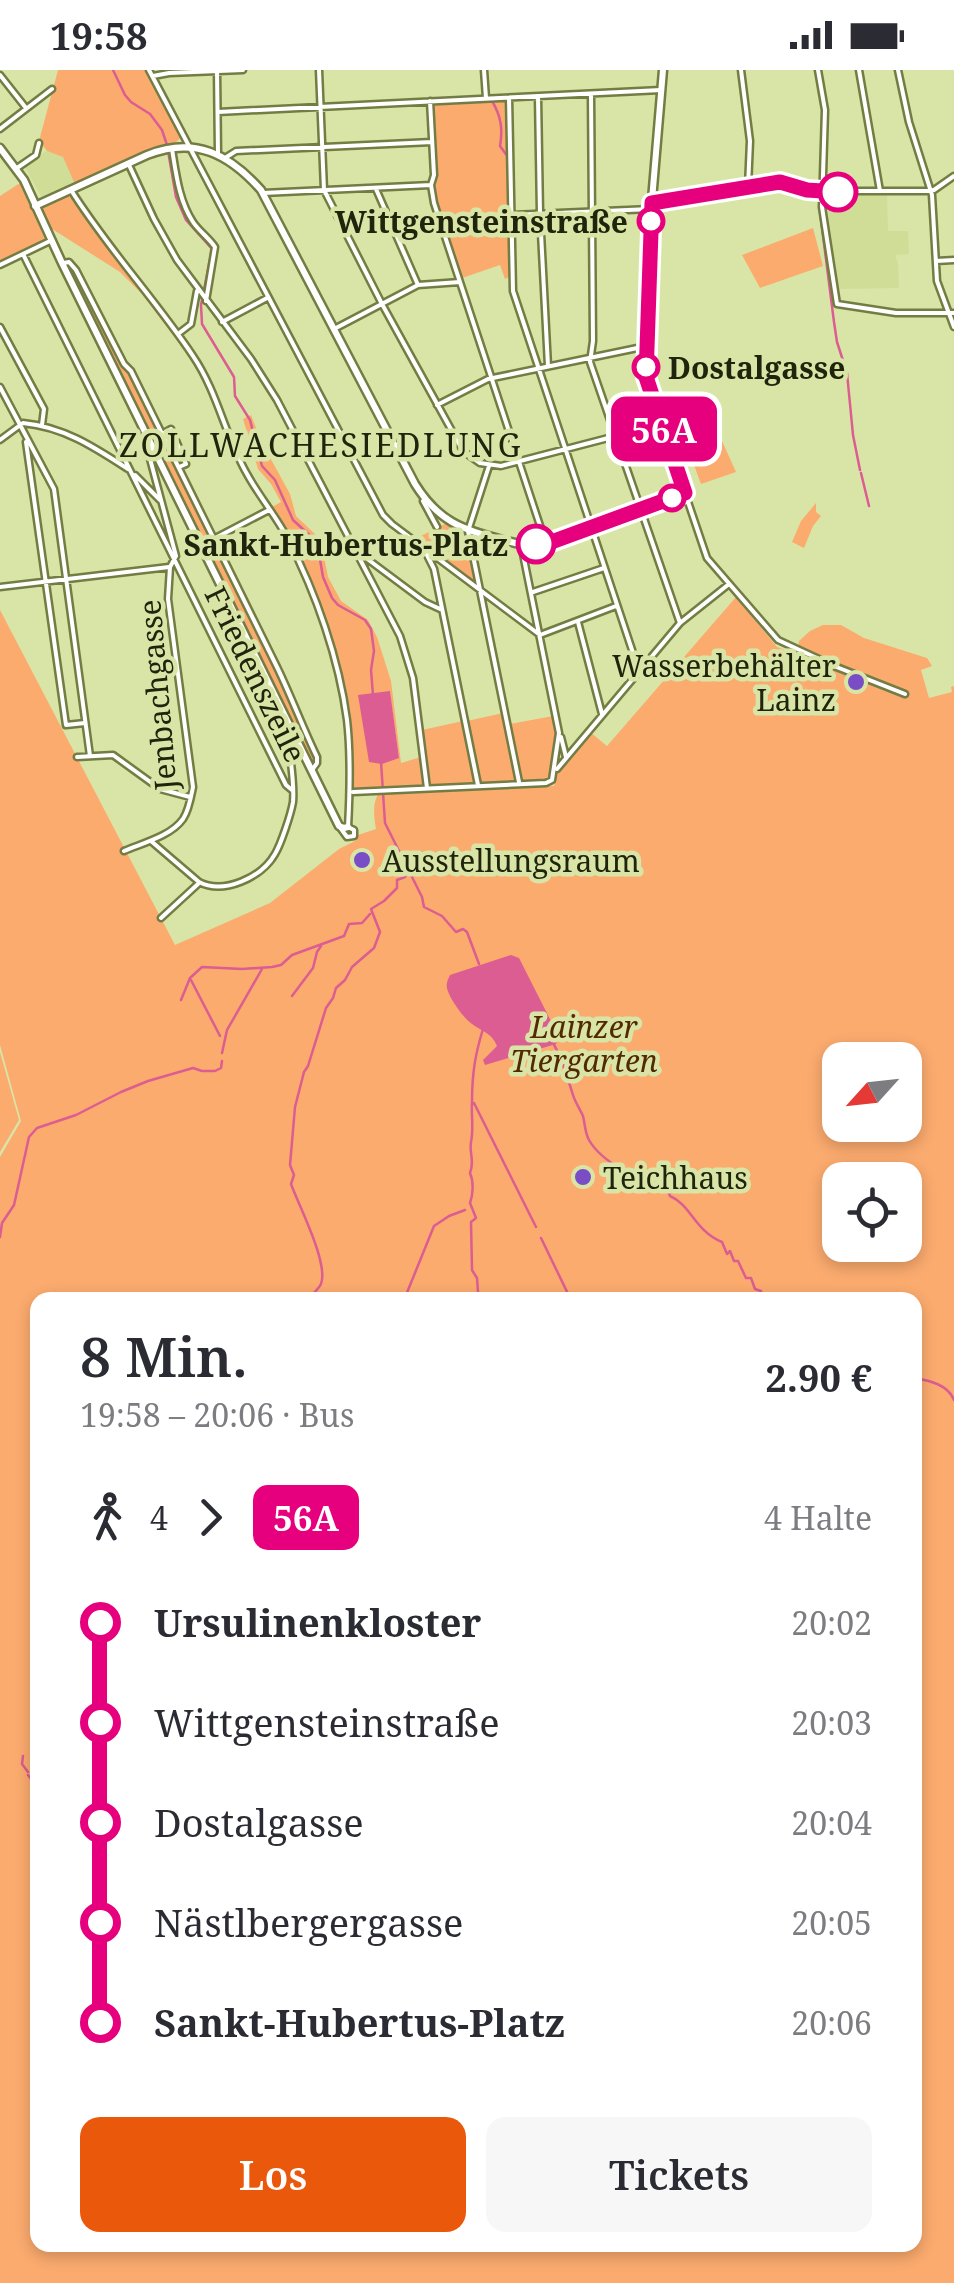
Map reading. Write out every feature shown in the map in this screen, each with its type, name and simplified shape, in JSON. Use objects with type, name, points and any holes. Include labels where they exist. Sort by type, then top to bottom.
[{"type":"street","points":[[149,70],[384,514],[392,524],[540,634]]},
{"type":"street","points":[[152,76],[243,70]]},
{"type":"street","points":[[319,70],[324,190],[463,451],[489,466],[519,462],[662,424]]},
{"type":"street","points":[[484,70],[486,98]]},
{"type":"street","points":[[663,70],[652,206],[646,377],[707,558],[782,643],[904,694]]},
{"type":"street","points":[[741,70],[750,141],[748,188]]},
{"type":"street","points":[[818,70],[824,110],[822,191],[837,304],[896,313],[952,314]]},
{"type":"street","points":[[858,70],[880,192]]},
{"type":"street","points":[[898,70],[930,190],[937,281],[954,326]]},
{"type":"street","points":[[217,71],[221,156]]},
{"type":"street","points":[[0,75],[26,108]]},
{"type":"street","points":[[0,129],[52,89]]},
{"type":"street","points":[[218,112],[662,90]]},
{"type":"street","points":[[590,94],[590,362],[680,623]]},
{"type":"street","points":[[538,97],[548,366]]},
{"type":"street","points":[[509,98],[513,292],[638,671]]},
{"type":"street","points":[[430,102],[434,203],[546,544]]},
{"type":"street","points":[[221,156],[432,142]]},
{"type":"street","points":[[16,168],[36,155],[39,144]]},
{"type":"street","points":[[36,206],[169,148],[190,146],[221,156],[246,172],[263,194],[437,528]]},
{"type":"street","points":[[0,148],[16,168],[36,206],[151,446],[343,826]]},
{"type":"street","points":[[169,148],[185,206],[193,223],[215,247],[191,324],[178,334]]},
{"type":"street","points":[[128,164],[168,246],[251,359],[276,400],[400,636],[409,661],[427,788]]},
{"type":"street","points":[[512,216],[652,206],[783,182],[822,191],[930,190],[954,176]]},
{"type":"street","points":[[263,194],[431,185]]},
{"type":"street","points":[[376,188],[418,286]]},
{"type":"street","points":[[71,190],[196,360],[218,401],[245,472],[295,554],[332,654],[348,725],[350,790],[343,826]]},
{"type":"street","points":[[0,264],[51,240]]},
{"type":"street","name":"Friedenszeile","points":[[23,254],[286,785],[292,790]]},
{"type":"street","points":[[936,262],[954,260]]},
{"type":"street","points":[[62,263],[69,262],[76,270],[124,364],[132,371],[279,671],[317,758],[312,770]]},
{"type":"street","points":[[334,330],[418,286],[460,282]]},
{"type":"street","points":[[222,322],[269,297]]},
{"type":"street","points":[[0,327],[44,409],[42,424]]},
{"type":"street","points":[[437,405],[491,378],[647,346]]},
{"type":"street","points":[[0,388],[54,489],[90,756]]},
{"type":"street","points":[[0,440],[24,423],[63,431],[130,470],[161,500]]},
{"type":"street","points":[[162,434],[171,429],[186,464],[179,467]]},
{"type":"street","points":[[25,437],[66,725],[85,723]]},
{"type":"street","points":[[151,446],[149,455],[175,560]]},
{"type":"street","points":[[158,458],[170,451]]},
{"type":"street","points":[[489,466],[468,531],[519,784]]},
{"type":"street","points":[[415,484],[430,506],[468,531],[521,544],[546,544],[685,493]]},
{"type":"street","points":[[201,546],[269,510]]},
{"type":"street","points":[[325,554],[350,540]]},
{"type":"street","points":[[521,544],[566,757]]},
{"type":"street","points":[[423,547],[434,568],[478,786]]},
{"type":"street","points":[[358,552],[441,610]]},
{"type":"street","name":"Jenbachgasse","points":[[124,851],[172,830],[182,820],[193,787],[168,600],[170,567],[175,560]]},
{"type":"street","points":[[0,587],[170,567]]},
{"type":"street","points":[[531,593],[604,568]]},
{"type":"street","points":[[350,790],[549,782],[680,623],[729,584]]},
{"type":"street","points":[[540,634],[616,606]]},
{"type":"street","points":[[578,621],[602,714]]},
{"type":"street","points":[[150,840],[199,882],[214,887],[244,881],[266,864],[275,854],[293,803],[286,730],[289,724]]},
{"type":"street","points":[[554,772],[559,733]]},
{"type":"street","points":[[77,757],[113,755],[160,789],[190,797]]},
{"type":"street","points":[[161,918],[199,882]]},
{"type":"shaded area","points":[[46,151],[63,156],[75,183],[42,198],[25,167]]},
{"type":"shaded area","points":[[826,195],[887,195],[888,231],[908,231],[909,254],[895,255],[899,288],[837,289]]},
{"type":"shaded area","points":[[390,691],[399,758],[382,764],[369,762],[358,695]]},
{"type":"shaded area","points":[[511,955],[519,958],[559,1037],[556,1044],[485,1065],[483,1060],[497,1046],[490,1035],[460,1012],[448,992],[447,981],[450,975]]},
{"type":"green space","points":[[58,70],[147,70],[181,137],[74,182],[63,157],[47,151],[39,141]]},
{"type":"green space","points":[[505,99],[511,276],[505,279],[500,265],[462,278],[435,199],[432,107],[435,103]]},
{"type":"green space","points":[[20,183],[45,239],[0,262],[0,196]]},
{"type":"green space","points":[[68,195],[186,349],[207,385],[224,426],[194,363],[142,294],[120,272],[49,227],[40,208]]},
{"type":"green space","points":[[813,228],[823,266],[760,288],[742,255]]},
{"type":"green space","points":[[68,265],[81,280],[123,366],[130,372],[168,449],[164,453],[157,450]]},
{"type":"green space","points":[[251,415],[290,494],[296,516],[316,535],[328,577],[341,601],[368,620],[377,637],[391,681],[401,763],[421,757],[425,784],[422,787],[351,787],[345,704],[331,645],[300,560],[270,508],[281,502],[258,469],[243,419]],"holes":[[[390,692],[399,758],[359,696]]]},
{"type":"green space","points":[[722,441],[736,472],[701,484],[690,454]]},
{"type":"green space","points":[[168,455],[211,537],[207,541],[202,540],[162,459]]},
{"type":"green space","points":[[816,503],[816,512],[821,516],[804,548],[792,542],[801,521]]},
{"type":"green space","points":[[447,523],[465,537],[474,581],[415,539]]},
{"type":"green space","points":[[214,542],[278,673],[314,753],[314,762],[205,548]]},
{"type":"green space","name":"Lainzer Tiergarten","points":[[736,597],[777,647],[797,654],[799,641],[810,631],[823,625],[841,625],[864,638],[927,658],[932,666],[921,670],[929,698],[952,692],[954,686],[954,2283],[0,2283],[0,1157],[21,1121],[0,1045],[0,610],[175,945],[270,903],[339,849],[357,840],[358,835],[376,829],[374,806],[379,793],[554,786],[557,774],[590,732],[607,746]]},
{"type":"green space","points":[[503,713],[516,781],[480,783],[467,721]]},
{"type":"green space","points":[[553,716],[556,731],[551,776],[545,781],[523,782],[510,724]]},
{"type":"green space","points":[[463,721],[475,782],[432,785],[428,781],[422,730]]},
{"type":"green space","points":[[0,1052],[19,1120],[0,1152]]},
{"type":"waterway","points":[[113,70],[125,95],[150,114],[162,130],[176,197],[186,220],[212,249],[201,305],[202,324],[234,377],[235,396],[250,420],[262,466],[275,480],[293,520],[317,542],[323,577],[332,598],[365,620],[371,629],[373,695]]},
{"type":"waterway","points":[[492,101],[500,123],[500,146],[508,157]]},
{"type":"waterway","points":[[820,212],[837,342],[847,373],[860,470]]},
{"type":"waterway","points":[[861,473],[869,506]]},
{"type":"waterway","points":[[381,762],[385,823],[424,907],[442,916],[456,932],[467,932],[479,964]]},
{"type":"waterway","points":[[314,1292],[321,1284],[321,1262],[291,1184],[295,1107],[326,1008],[352,967],[374,948],[380,932],[371,909],[397,888],[397,880],[405,877],[406,871]]},
{"type":"waterway","points":[[181,1000],[190,978],[202,967],[242,969],[281,965],[292,955],[344,936],[349,924],[362,923],[370,914]]},
{"type":"waterway","points":[[292,996],[313,968],[321,946]]},
{"type":"waterway","points":[[222,1053],[227,1030],[262,969]]},
{"type":"waterway","points":[[191,980],[220,1036]]},
{"type":"waterway","points":[[478,1292],[472,1270],[471,1222],[476,1218],[470,1203],[470,1173],[473,1073],[483,1029]]},
{"type":"waterway","points":[[553,1043],[595,1148],[624,1171],[668,1191],[705,1231],[722,1242],[727,1254],[730,1251],[746,1278],[751,1278],[755,1289],[761,1292]]},
{"type":"waterway","points":[[0,1237],[2,1223],[14,1205],[29,1137],[37,1128],[76,1115],[148,1081],[193,1068],[215,1071],[221,1068],[222,1061]]},
{"type":"waterway","points":[[474,1103],[536,1227]]},
{"type":"waterway","points":[[407,1292],[434,1226],[465,1210]]},
{"type":"waterway","points":[[541,1238],[567,1292]]},
{"type":"waterway","points":[[922,1380],[943,1387],[954,1400]]},
{"type":"waterway","points":[[23,1756],[22,1764],[28,1772]]},
{"type":"bus line","name":"56A","points":[[536,544],[546,544],[685,493],[646,377],[652,203],[780,182],[807,190],[838,192]]},
{"type":"place","name":"Wittgensteinstraße","points":[[651,221]]},
{"type":"place","name":"Dostalgasse","points":[[646,367]]},
{"type":"place","name":"Sankt-Hubertus-Platz","points":[[536,544]]},
{"type":"place","name":"Wasserbehälter Lainz","points":[[856,682]]},
{"type":"place","name":"Ausstellungsraum","points":[[362,860]]},
{"type":"place","name":"Teichhaus","points":[[583,1177]]},
{"type":"district","name":"ZOLLWACHESIEDLUNG","points":[[321,444]]}]
